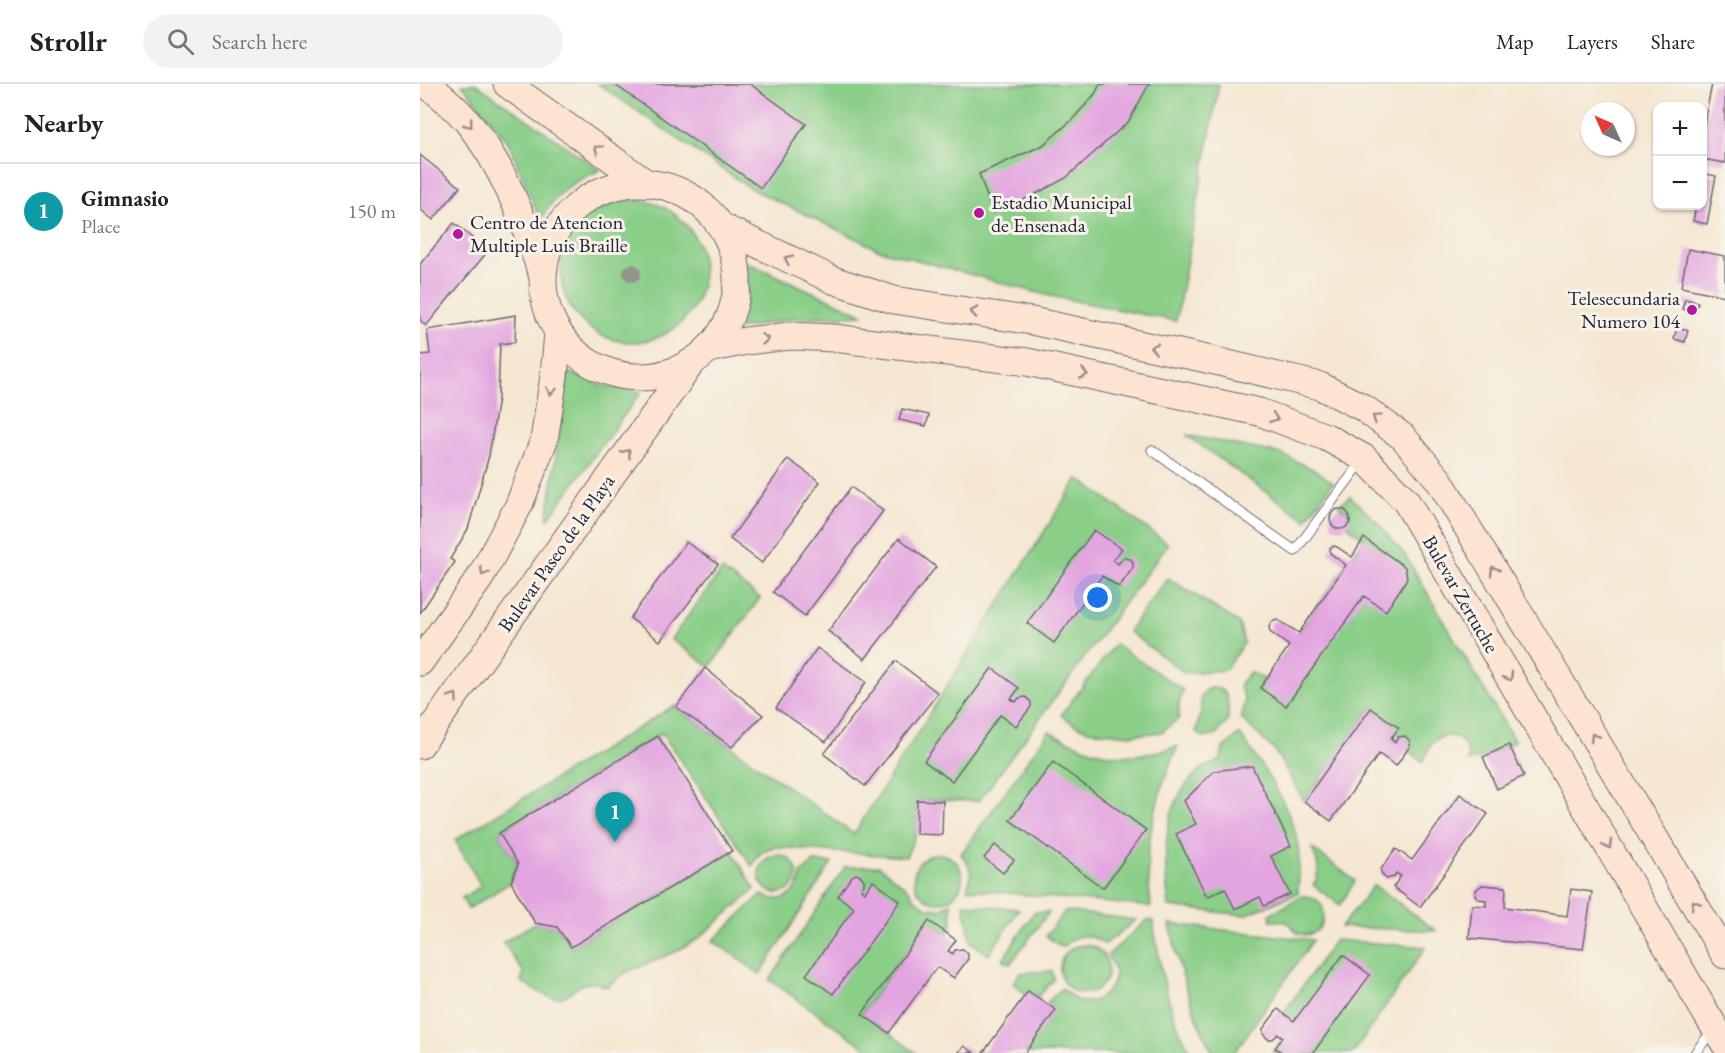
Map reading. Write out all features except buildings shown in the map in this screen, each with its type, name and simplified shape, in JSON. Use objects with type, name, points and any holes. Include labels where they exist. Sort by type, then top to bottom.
[{"type":"main road","points":[[426,84],[466,119],[487,148],[524,221],[542,274],[545,305],[558,333],[578,356],[604,371],[634,377],[664,374],[700,356],[727,323],[736,291],[735,258],[722,227],[702,205],[675,189],[646,183],[615,186],[588,198],[564,218],[549,245],[542,274]]},
{"type":"main road","points":[[507,84],[646,183]]},
{"type":"main road","name":"Bulevar Zertuche","points":[[722,227],[833,280],[894,300],[1032,321],[1211,360],[1320,386],[1362,407],[1403,437],[1439,480],[1725,955]]},
{"type":"main road","points":[[420,662],[480,578],[519,505],[544,440],[558,333]]},
{"type":"main road","name":"Bulevar Zertuche","points":[[700,356],[746,341],[790,336],[834,338],[1027,362],[1259,412],[1326,437],[1364,458],[1406,501],[1720,1035]]},
{"type":"main road","name":"Bulevar Paseo de la Playa","points":[[420,745],[700,356]]},
{"type":"lane","points":[[1152,450],[1296,551],[1364,458]]},
{"type":"lane","points":[[1695,1053],[1720,1035]]},
{"type":"green space","points":[[462,84],[476,84],[600,170],[565,189],[540,220],[508,142]]},
{"type":"green space","name":"Estadio Municipal de Ensenada","points":[[598,84],[1219,84],[1176,321],[1046,295],[880,250],[750,188]]},
{"type":"green space","points":[[632,200],[659,206],[682,221],[697,244],[703,271],[697,298],[682,321],[659,336],[632,342],[605,336],[582,321],[567,298],[561,271],[567,244],[582,221],[605,206]]},
{"type":"green space","points":[[746,262],[864,315],[797,318],[732,330],[742,312],[746,298],[748,282]]},
{"type":"green space","points":[[568,372],[601,386],[641,392],[547,520]]},
{"type":"green space","points":[[1186,435],[1281,454],[1317,471],[1333,483],[1306,520]]},
{"type":"green space","points":[[1078,478],[1168,544],[979,801],[918,800],[916,834],[906,857],[775,847],[761,853],[752,866],[662,733],[499,833],[518,864],[511,882],[468,909],[462,898],[481,886],[455,840],[674,706],[854,834]]},
{"type":"green space","points":[[1350,496],[1378,523],[1405,555],[1515,742],[1468,762],[1466,749],[1459,739],[1454,736],[1441,737],[1433,743],[1423,762],[1391,738],[1398,728],[1371,708],[1304,801],[1275,751],[1241,718],[1245,700],[1239,685],[1250,672],[1266,680],[1364,539],[1348,526],[1350,515],[1339,505]]},
{"type":"green space","points":[[722,570],[760,598],[710,667],[671,639]]},
{"type":"green space","points":[[1168,578],[1239,623],[1244,643],[1225,670],[1185,673],[1128,631]]},
{"type":"green space","points":[[1115,644],[1183,690],[1179,703],[1179,718],[1162,732],[1130,735],[1087,730],[1061,715]]},
{"type":"green space","points":[[1211,688],[1225,694],[1228,704],[1228,721],[1215,735],[1205,738],[1196,732],[1202,696]]},
{"type":"green space","points":[[1049,731],[1082,747],[1112,755],[1143,754],[1178,746],[1153,820],[1148,853],[1151,907],[967,889],[970,870],[961,854]]},
{"type":"green space","points":[[1240,734],[1275,787],[1290,817],[1298,846],[1298,893],[1245,915],[1169,907],[1166,840],[1174,807],[1191,779],[1200,770],[1221,760],[1223,748]]},
{"type":"green space","points":[[1312,848],[1355,881],[1340,905],[1313,885],[1318,871]]},
{"type":"green space","points":[[732,851],[755,889],[698,939],[675,952],[625,973],[607,987],[597,983],[583,984],[563,997],[555,998],[542,994],[521,981],[524,973],[503,942],[535,923],[557,927],[571,947]]},
{"type":"green space","points":[[938,854],[955,861],[962,878],[955,895],[938,902],[921,895],[914,878],[921,861]]},
{"type":"green space","points":[[778,855],[791,861],[797,874],[791,887],[778,893],[765,887],[759,874],[765,861]]},
{"type":"green space","points":[[814,862],[832,863],[760,974],[713,941],[761,895],[772,899],[782,899],[794,892],[801,873]]},
{"type":"green space","points":[[879,866],[927,908],[941,909],[951,903],[952,924],[947,934],[929,921],[862,1013],[916,1053],[873,1053],[770,980],[845,867]]},
{"type":"green space","points":[[1374,885],[1436,931],[1341,927]]},
{"type":"green space","points":[[1302,896],[1312,897],[1323,909],[1324,917],[1317,931],[1300,934],[1288,923],[1271,920],[1270,914]]},
{"type":"green space","points":[[964,904],[1019,909],[989,955],[971,942]]},
{"type":"green space","points":[[1065,911],[1136,920],[1105,944],[1083,936],[1073,939],[1062,947],[1046,936]]},
{"type":"green space","points":[[1034,912],[1049,912],[1010,964],[1003,959]]},
{"type":"green space","points":[[1147,920],[1153,921],[1171,1006],[1183,1038],[1192,1053],[1025,1053],[1046,1004],[1062,988],[1073,998],[1084,1002],[1097,1000],[1107,992],[1115,973],[1108,955]]},
{"type":"green space","points":[[1170,924],[1313,940],[1234,1053],[1213,1053],[1205,1038],[1187,990]]},
{"type":"green space","points":[[1335,940],[1426,947],[1353,1053],[1272,1053],[1283,1037],[1283,1014]]},
{"type":"green space","points":[[1079,945],[1089,945],[1101,952],[1108,964],[1108,974],[1101,986],[1089,993],[1079,993],[1064,982],[1060,974],[1060,964],[1071,949]]},
{"type":"green space","points":[[1052,971],[1054,979],[1038,997],[1029,991],[1026,994],[1013,983],[1020,973]]},
{"type":"place","name":"Estadio Municipal de Ensenada","points":[[979,213]]},
{"type":"place","name":"Centro de Atencion Multiple Luis Braille","points":[[458,234]]},
{"type":"place","name":"Telesecundaria Numero 104","points":[[1692,310]]},
{"type":"place","name":"Gimnasio","points":[[615,842]]}]
